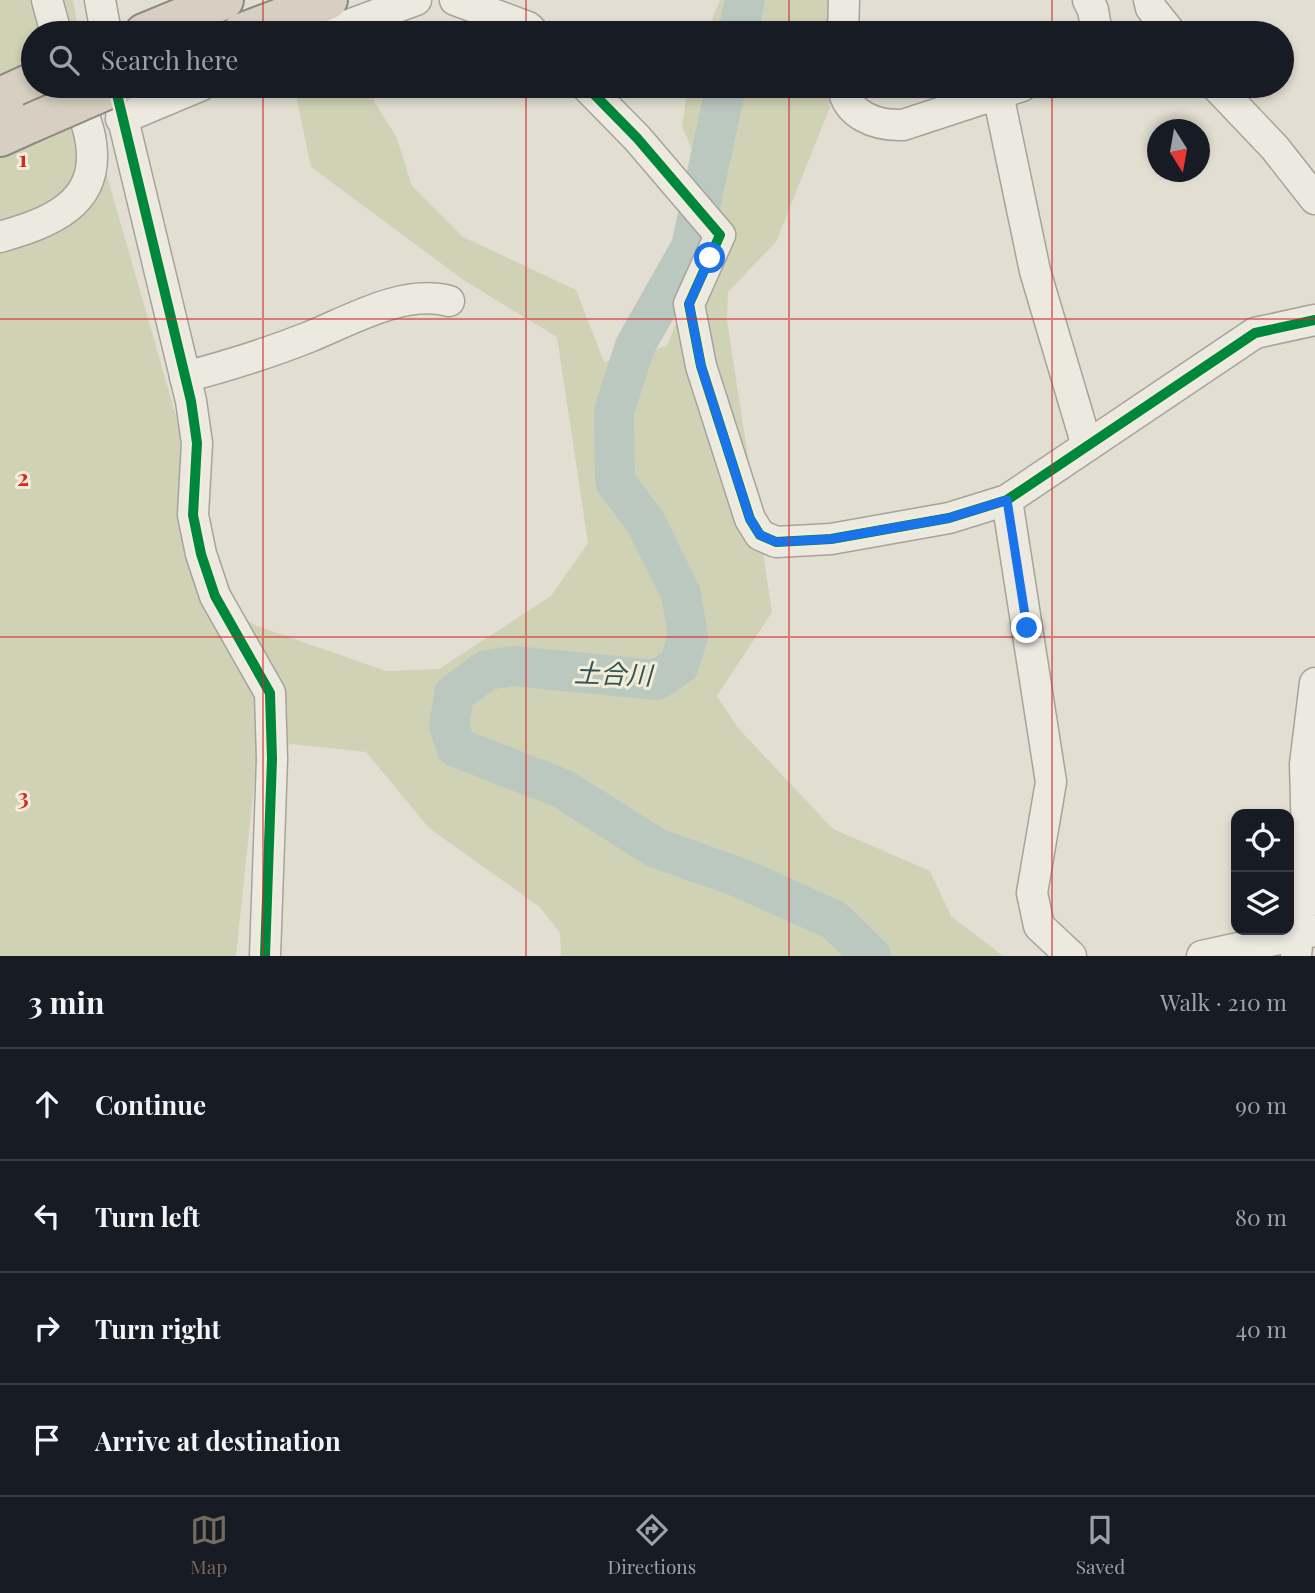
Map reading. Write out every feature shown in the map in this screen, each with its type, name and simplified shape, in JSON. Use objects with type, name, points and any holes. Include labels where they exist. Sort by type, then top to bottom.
[{"type":"highway","points":[[173,21],[225,0]]},
{"type":"highway","points":[[273,21],[328,0]]},
{"type":"highway","points":[[16,106],[106,98]]},
{"type":"street","points":[[47,0],[53,21]]},
{"type":"street","points":[[100,0],[104,21]]},
{"type":"street","points":[[359,21],[416,0]]},
{"type":"street","points":[[455,0],[512,21]]},
{"type":"street","points":[[843,21],[844,0]]},
{"type":"street","points":[[1088,0],[1095,21]]},
{"type":"street","points":[[1149,0],[1162,21]]},
{"type":"street","points":[[0,237],[61,215],[77,200],[92,170],[91,142],[77,98]]},
{"type":"street","points":[[117,98],[185,377],[197,443],[193,515],[201,554],[215,596],[270,693],[272,759],[265,956]]},
{"type":"street","points":[[598,98],[637,138],[720,235],[689,304],[701,366],[750,519],[760,535],[776,542],[831,539],[949,518],[1007,500],[1255,333],[1315,320]]},
{"type":"street","points":[[845,98],[862,117],[887,126],[903,125],[986,98]]},
{"type":"street","points":[[1011,98],[1035,271],[1087,446]]},
{"type":"street","points":[[1227,98],[1275,148],[1315,199]]},
{"type":"street","points":[[185,377],[228,366],[309,337],[363,313],[430,296],[449,301]]},
{"type":"street","points":[[1007,500],[1051,782],[1032,893],[1039,926],[1071,956]]},
{"type":"street","points":[[1202,956],[1302,941],[1307,838],[1305,764],[1315,682]]},
{"type":"green space","points":[[0,0],[73,0],[77,21],[21,21],[21,98],[90,98],[101,155],[180,430],[200,593],[257,626],[386,671],[439,669],[551,596],[588,543],[557,337],[465,281],[311,167],[297,98],[374,98],[396,136],[412,186],[463,237],[576,290],[604,362],[667,346],[720,212],[682,127],[686,98],[829,98],[830,107],[776,242],[728,292],[727,321],[772,612],[717,696],[738,728],[833,829],[930,871],[951,916],[1003,956],[561,956],[560,933],[540,907],[429,828],[366,752],[291,744],[257,756],[236,956],[0,956]]},
{"type":"green space","points":[[720,0],[852,0],[839,21],[712,21]]},
{"type":"waterway","name":"土合川","points":[[741,21],[745,0]]},
{"type":"waterway","name":"土合川","points":[[723,98],[691,247],[635,346],[614,411],[615,481],[646,523],[681,594],[688,636],[679,665],[657,680],[513,666],[487,670],[454,694],[449,726],[456,747],[563,789],[656,848],[743,879],[834,920],[871,956]]},
{"type":"cycle path","points":[[118,98],[191,401],[197,443],[193,515],[201,554],[215,596],[270,693],[272,759],[265,956]]},
{"type":"cycle path","points":[[598,98],[637,138],[720,235],[689,304],[701,366],[750,519],[760,535],[776,542],[831,539],[949,518],[1007,500],[1255,333],[1315,320]]},
{"type":"route","points":[[710,258],[689,304],[701,366],[750,519],[760,535],[776,542],[831,539],[949,518],[1007,500],[1027,628]]}]
